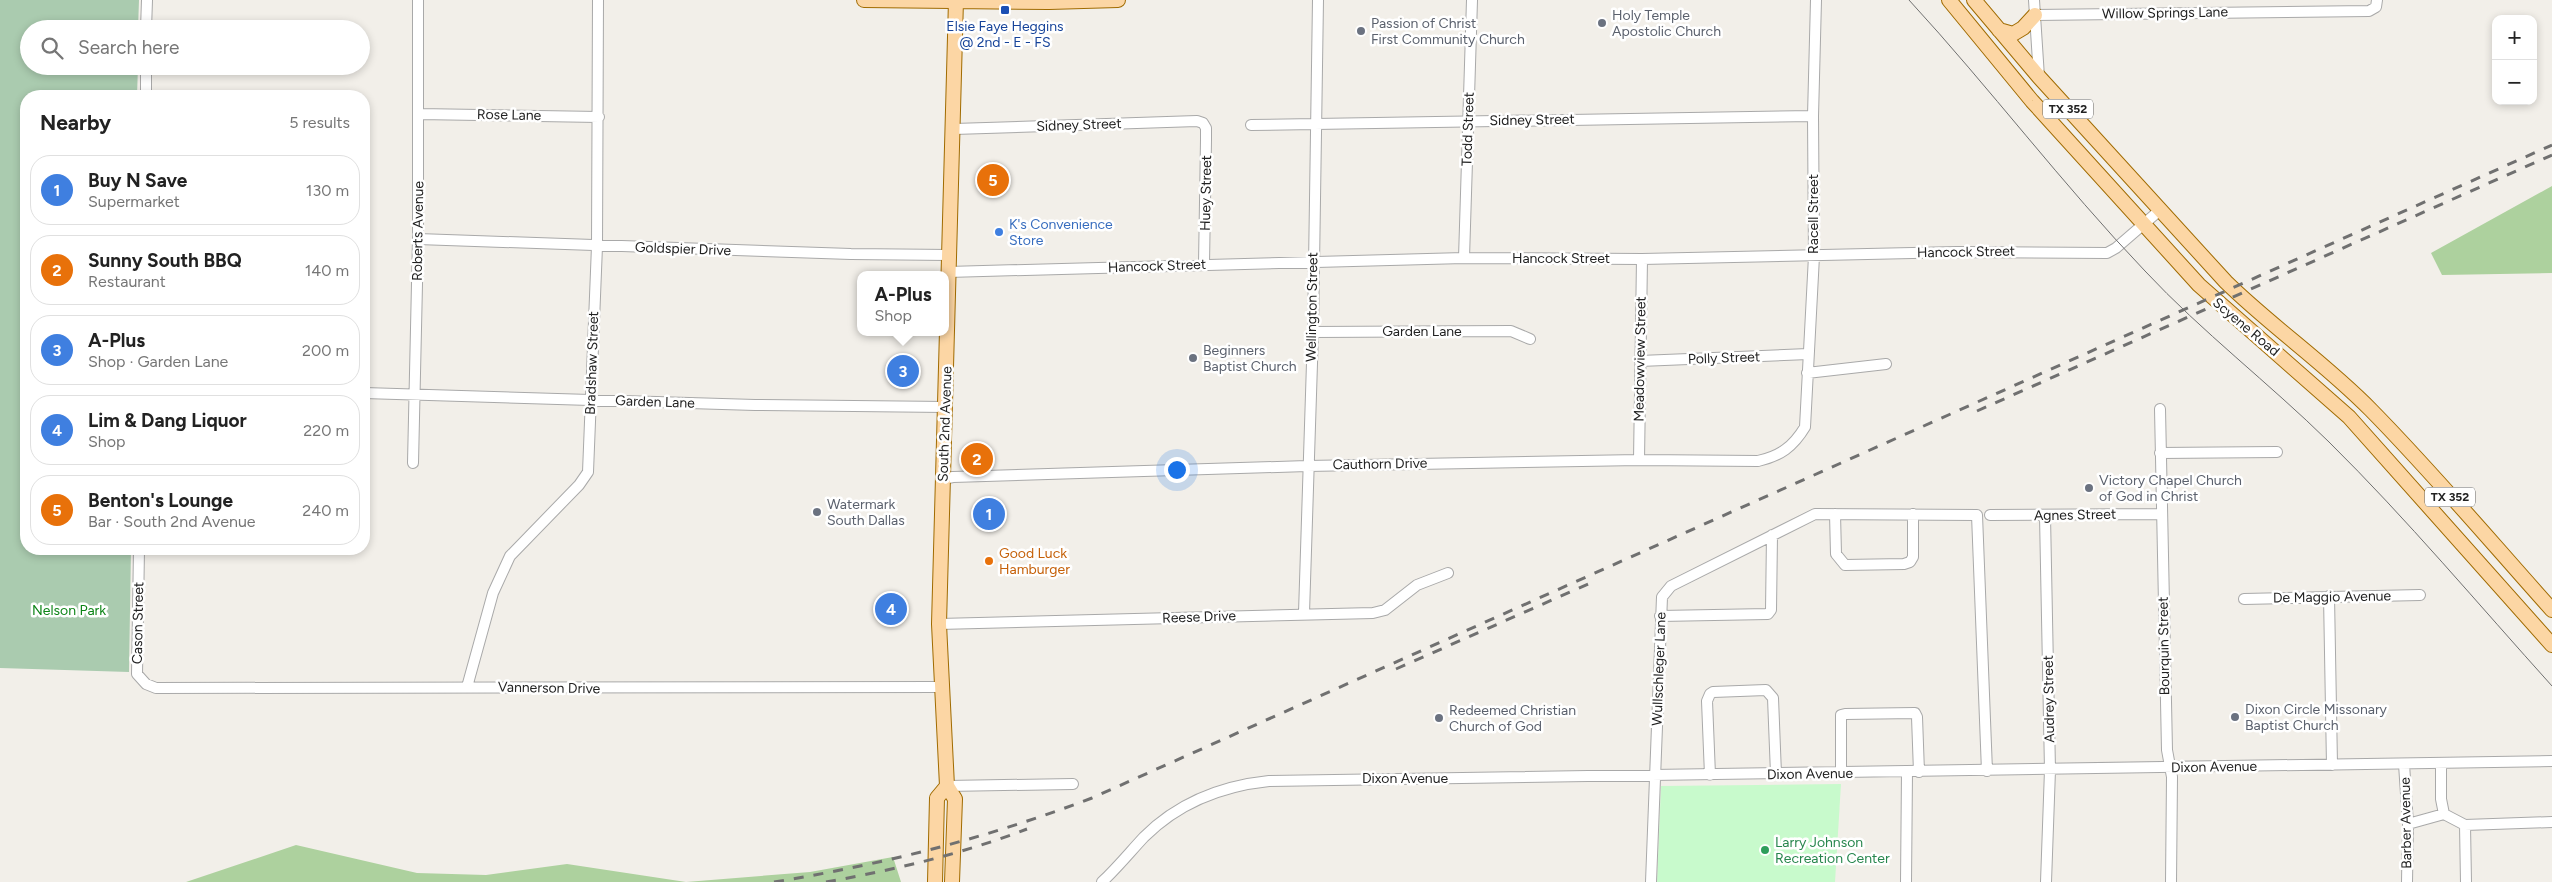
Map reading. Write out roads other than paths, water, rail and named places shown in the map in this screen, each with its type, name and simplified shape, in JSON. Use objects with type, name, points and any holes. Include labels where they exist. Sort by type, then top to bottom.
[{"type":"main road","points":[[864,0],[1118,0]]},
{"type":"main road","name":"Scyene Road","points":[[1974,0],[2039,77],[2232,288],[2346,385],[2403,445],[2552,610]]},
{"type":"main road","name":"South 2nd Avenue","points":[[948,271],[957,1]]},
{"type":"main road","name":"Scyene Road","points":[[1949,1],[2032,101],[2143,225],[2211,297],[2349,417],[2552,645]]},
{"type":"main road","points":[[1999,30],[2013,34],[2023,28],[2035,15]]},
{"type":"main road","name":"South 2nd Avenue","points":[[947,336],[939,624],[947,786],[954,799],[952,882]]},
{"type":"main road","points":[[2387,460],[2403,445]]},
{"type":"main road","name":"South 2nd Avenue","points":[[935,882],[937,798],[947,786]]},
{"type":"street","points":[[146,20],[147,0]]},
{"type":"street","name":"Roberts Avenue","points":[[413,463],[418,239],[418,0]]},
{"type":"street","name":"Bradshaw Street","points":[[467,687],[493,593],[510,556],[579,485],[588,472],[597,246],[598,0]]},
{"type":"street","name":"Wellington Street","points":[[1304,613],[1318,124],[1318,0]]},
{"type":"street","name":"Todd Street","points":[[1464,258],[1472,0]]},
{"type":"street","name":"Racell Street","points":[[1804,427],[1814,256],[1812,116],[1816,0]]},
{"type":"street","points":[[2034,0],[2039,77]]},
{"type":"street","name":"Willow Springs Lane","points":[[2035,15],[2369,11],[2376,7],[2377,0]]},
{"type":"street","points":[[146,75],[146,90]]},
{"type":"street","name":"Rose Lane","points":[[419,114],[599,117]]},
{"type":"street","name":"Sidney Street","points":[[1251,125],[1812,116]]},
{"type":"street","name":"Sidney Street","points":[[954,129],[1197,121],[1203,123]]},
{"type":"street","name":"Huey Street","points":[[1203,123],[1206,128],[1204,264]]},
{"type":"street","name":"Hancock Street","points":[[949,272],[1464,258],[1642,259],[1958,252],[2108,252],[2160,210]]},
{"type":"street","name":"Goldspier Drive","points":[[418,239],[851,254],[948,255]]},
{"type":"street","name":"Meadowview Street","points":[[1639,460],[1642,259]]},
{"type":"street","name":"Garden Lane","points":[[1313,332],[1510,330],[1530,339]]},
{"type":"street","name":"Polly Street","points":[[1640,361],[1808,354]]},
{"type":"street","points":[[1807,372],[1886,364]]},
{"type":"street","name":"Garden Lane","points":[[370,393],[590,400],[946,407]]},
{"type":"street","name":"Bourquin Street","points":[[2160,409],[2167,750],[2172,768],[2171,882]]},
{"type":"street","name":"Cauthorn Drive","points":[[943,479],[953,477],[1308,466],[1639,460],[1758,461],[1771,458],[1785,451],[1796,442],[1804,427]]},
{"type":"street","points":[[2160,453],[2277,452]]},
{"type":"street","name":"Wullschleger Lane","points":[[1651,882],[1662,597],[1671,586],[1815,514],[1913,514]]},
{"type":"street","points":[[1835,514],[1836,554],[1845,565],[1904,564],[1910,562],[1913,557],[1913,514],[1977,516],[1987,770]]},
{"type":"street","name":"Agnes Street","points":[[1990,515],[2161,514]]},
{"type":"street","name":"Audrey Street","points":[[2045,516],[2050,770],[2046,882]]},
{"type":"street","points":[[1660,616],[1768,614],[1771,610],[1772,535]]},
{"type":"street","name":"Cason Street","points":[[139,555],[137,674],[146,684],[156,688]]},
{"type":"street","name":"Reese Drive","points":[[939,624],[1004,624],[1304,613],[1372,613],[1384,610],[1417,584],[1448,573]]},
{"type":"street","name":"De Maggio Avenue","points":[[2244,598],[2420,595]]},
{"type":"street","points":[[2329,596],[2332,765]]},
{"type":"street","name":"Vannerson Drive","points":[[156,688],[941,687]]},
{"type":"street","points":[[1710,775],[1707,701],[1710,694],[1714,692],[1766,690],[1773,698],[1776,774]]},
{"type":"street","points":[[1842,773],[1841,715],[1844,714],[1915,714],[1917,717],[1920,772]]},
{"type":"street","name":"Dixon Avenue","points":[[1102,882],[1166,817],[1191,802],[1241,784],[1306,779],[1654,776],[2552,761]]},
{"type":"street","points":[[2441,763],[2441,799],[2444,814]]},
{"type":"street","name":"Barber Avenue","points":[[2404,764],[2408,824],[2407,882]]},
{"type":"street","points":[[1906,882],[1907,772]]},
{"type":"street","points":[[947,786],[1073,784]]},
{"type":"street","points":[[2408,824],[2444,814],[2464,825],[2552,822]]},
{"type":"street","points":[[2464,825],[2466,882]]},
{"type":"tram line","points":[[1909,0],[2114,238],[2189,315],[2306,420],[2358,471],[2552,686]]},
{"type":"railway","points":[[774,882],[856,867],[935,848],[1014,825],[1092,798],[2552,145]]},
{"type":"railway","points":[[1977,411],[2552,155]]},
{"type":"railway","points":[[1396,669],[1595,581]]},
{"type":"railway","points":[[826,882],[928,860],[978,846],[1027,829]]},
{"type":"place","name":"Elsie Faye Heggins @ 2nd - E - FS","points":[[1005,10]]},
{"type":"place","name":"Holy Temple Apostolic Church","points":[[1602,23]]},
{"type":"place","name":"Passion of Christ First Community Church","points":[[1361,31]]},
{"type":"place","name":"Benton's Lounge","points":[[993,180]]},
{"type":"place","name":"K's Convenience Store","points":[[999,232]]},
{"type":"place","name":"Beginners Baptist Church","points":[[1193,358]]},
{"type":"place","name":"A-Plus","points":[[903,371]]},
{"type":"place","name":"Sunny South BBQ","points":[[977,459]]},
{"type":"place","name":"Victory Chapel Church of God in Christ","points":[[2089,488]]},
{"type":"place","name":"Watermark South Dallas","points":[[817,512]]},
{"type":"place","name":"Buy N Save","points":[[989,514]]},
{"type":"place","name":"Good Luck Hamburger","points":[[989,561]]},
{"type":"place","name":"Lim & Dang Liquor","points":[[891,609]]},
{"type":"place","name":"Dixon Circle Missonary Baptist Church","points":[[2235,717]]},
{"type":"place","name":"Redeemed Christian Church of God","points":[[1439,718]]},
{"type":"place","name":"Larry Johnson Recreation Center","points":[[1765,850]]},
{"type":"park label","name":"Nelson Park","points":[[69,610]]}]
